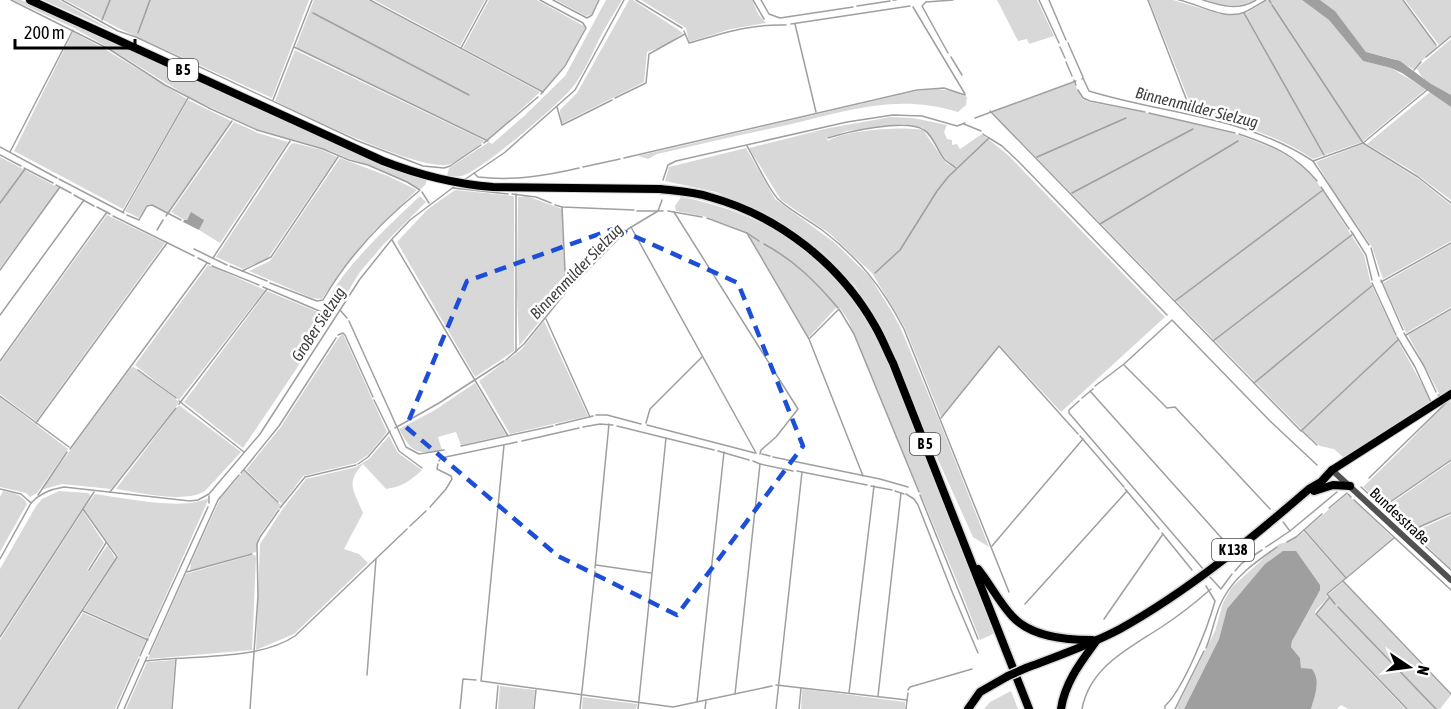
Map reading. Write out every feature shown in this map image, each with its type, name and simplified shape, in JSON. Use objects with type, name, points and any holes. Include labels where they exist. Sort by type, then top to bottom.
[{"type":"highway","name":"B 5","points":[[660,189],[709,196],[765,219],[801,241],[849,287],[876,327],[889,354],[1029,709]]},
{"type":"highway","name":"K 138","points":[[1097,640],[1140,617],[1185,588],[1295,501],[1321,475],[1332,470]]},
{"type":"highway","points":[[1295,501],[1326,486],[1342,484],[1350,486]]},
{"type":"highway","points":[[972,562],[1011,615],[1026,627],[1062,638],[1097,640]]},
{"type":"highway","points":[[968,709],[980,692],[1008,676],[1097,640]]},
{"type":"highway","points":[[1061,709],[1065,689],[1072,675],[1097,640]]},
{"type":"main road","name":"B 5","points":[[30,0],[405,170],[468,185],[660,189]]},
{"type":"main road","name":"K 138","points":[[1332,470],[1451,394]]},
{"type":"street","name":"Bundesstraße","points":[[1332,470],[1451,580]]},
{"type":"highlighted area","points":[[616,228],[738,283],[803,446],[677,615],[558,556],[406,427],[467,281]]},
{"type":"shaded area","points":[[13,0],[21,0],[397,170],[426,180],[426,184],[421,189],[369,165],[331,151],[258,130],[189,97],[74,28]]},
{"type":"shaded area","points":[[43,0],[59,0],[115,32]]},
{"type":"shaded area","points":[[65,0],[309,0],[272,98],[118,28]]},
{"type":"shaded area","points":[[314,0],[368,0],[540,92],[488,140],[297,48]]},
{"type":"shaded area","points":[[374,0],[485,0],[460,46]]},
{"type":"shaded area","points":[[489,0],[537,0],[584,26],[567,62],[543,91],[463,48]]},
{"type":"shaded area","points":[[556,0],[598,0],[592,14],[586,16]]},
{"type":"shaded area","points":[[606,0],[622,0],[572,88],[536,122],[484,163],[461,176],[447,176],[449,168],[489,142],[492,144],[565,76]]},
{"type":"shaded area","points":[[629,0],[633,0],[683,33],[664,46],[647,52],[644,82],[561,124],[560,110],[577,93]]},
{"type":"shaded area","points":[[641,0],[752,0],[758,14],[766,23],[731,29],[689,42],[686,28]]},
{"type":"shaded area","points":[[997,0],[1037,0],[1054,36],[1029,44],[1027,39],[1018,41]]},
{"type":"shaded area","points":[[1149,0],[1173,0],[1220,14],[1238,15],[1268,0],[1302,0],[1329,20],[1363,61],[1391,68],[1426,89],[1362,142],[1313,159],[1270,136],[1194,113]]},
{"type":"shaded area","points":[[1207,0],[1254,0],[1242,5],[1230,6]]},
{"type":"shaded area","points":[[1302,0],[1320,0],[1335,11],[1366,52],[1400,61],[1431,84],[1451,95],[1451,107],[1402,73],[1363,61],[1329,20]]},
{"type":"shaded area","points":[[1320,0],[1402,0],[1437,47],[1413,69],[1394,59],[1366,52],[1335,11]]},
{"type":"shaded area","points":[[1405,0],[1451,0],[1451,35],[1439,45]]},
{"type":"shaded area","points":[[73,32],[187,99],[123,209],[14,151]]},
{"type":"shaded area","points":[[1451,39],[1451,95],[1427,81],[1417,68]]},
{"type":"shaded area","points":[[295,50],[485,141],[451,164],[437,165],[364,142],[275,101]]},
{"type":"shaded area","points":[[1074,82],[1082,99],[1089,102],[1158,115],[1239,135],[1277,150],[1302,165],[1317,182],[1364,255],[1371,284],[1398,341],[1429,397],[1430,404],[1345,459],[1334,449],[1320,446],[1303,431],[991,111]]},
{"type":"shaded area","points":[[937,89],[953,91],[967,97],[966,105],[958,112],[914,104],[872,106],[657,154],[648,159],[638,156],[917,91]]},
{"type":"shaded area","points":[[1430,92],[1451,107],[1451,200],[1412,171],[1367,144]]},
{"type":"shaded area","points":[[188,100],[231,121],[168,212],[149,204],[139,218],[125,211]]},
{"type":"shaded area","points":[[891,117],[913,118],[947,125],[944,132],[947,139],[952,140],[952,145],[957,144],[960,149],[982,134],[1008,155],[1165,317],[1061,412],[999,345],[941,417],[905,328],[872,273],[829,233],[781,200],[749,148],[829,128]],"holes":[[[904,124],[923,128],[947,161],[957,167],[946,163],[923,130],[902,128],[874,130],[847,134],[828,141],[826,138],[847,131]]]},
{"type":"shaded area","points":[[234,122],[258,133],[288,142],[220,243],[199,230],[203,219],[191,213],[186,221],[171,212]]},
{"type":"shaded area","points":[[291,144],[322,150],[337,157],[268,258],[243,269],[216,257]]},
{"type":"shaded area","points":[[1363,144],[1420,180],[1451,205],[1451,241],[1383,279],[1372,247],[1316,162]]},
{"type":"shaded area","points":[[746,148],[775,199],[835,243],[870,277],[892,312],[939,420],[989,547],[973,537],[916,411],[881,326],[856,287],[821,251],[775,220],[716,192],[665,181],[669,167]]},
{"type":"shaded area","points":[[0,157],[59,188],[0,268]]},
{"type":"shaded area","points":[[340,158],[417,190],[373,232],[340,272],[322,299],[312,298],[249,271],[270,261]]},
{"type":"shaded area","points":[[455,190],[514,196],[514,351],[475,377],[397,242],[428,209]]},
{"type":"shaded area","points":[[420,196],[426,202],[360,272],[340,304],[332,308],[328,305],[332,293],[353,264],[382,232]]},
{"type":"shaded area","points":[[527,196],[562,209],[565,291],[519,346],[518,197]]},
{"type":"shaded area","points":[[681,197],[749,217],[778,232],[829,272],[850,297],[886,358],[995,633],[980,640],[848,320],[840,308],[836,308],[809,337],[747,232],[707,217],[676,211],[675,206]]},
{"type":"shaded area","points":[[191,212],[204,220],[199,230],[183,222],[187,220]]},
{"type":"shaded area","points":[[107,215],[165,243],[36,421],[0,394],[0,363]]},
{"type":"shaded area","points":[[1451,244],[1451,307],[1406,333],[1383,283]]},
{"type":"shaded area","points":[[208,265],[265,290],[179,400],[135,365]]},
{"type":"shaded area","points":[[267,291],[330,319],[243,448],[184,402]]},
{"type":"shaded area","points":[[1451,310],[1451,390],[1440,395],[1408,335]]},
{"type":"shaded area","points":[[544,321],[588,416],[510,434],[479,381],[521,350]]},
{"type":"shaded area","points":[[343,334],[387,432],[368,455],[356,463],[303,476],[282,504],[246,470],[280,428]]},
{"type":"shaded area","points":[[134,367],[178,401],[178,404],[111,489],[62,484],[41,490],[131,368]]},
{"type":"shaded area","points":[[475,383],[506,435],[461,445],[456,432],[438,437],[442,450],[426,452],[415,450],[407,443],[399,429],[435,410]]},
{"type":"shaded area","points":[[0,397],[68,449],[37,493],[30,497],[26,493],[0,487]]},
{"type":"shaded area","points":[[1451,400],[1451,459],[1384,506],[1363,487]]},
{"type":"shaded area","points":[[179,405],[241,452],[205,491],[196,495],[174,497],[116,489]]},
{"type":"shaded area","points":[[389,436],[398,453],[422,470],[406,483],[386,489],[363,464],[357,471],[353,487],[363,513],[344,549],[359,554],[368,563],[294,634],[256,650],[260,544],[306,479],[356,467],[369,459]]},
{"type":"shaded area","points":[[1451,462],[1451,512],[1415,529],[1418,530],[1451,515],[1451,569],[1386,507]]},
{"type":"shaded area","points":[[244,471],[281,505],[259,536],[256,552],[190,571],[191,563],[220,499]]},
{"type":"shaded area","points":[[3,491],[20,496],[27,504],[0,552],[0,497]]},
{"type":"shaded area","points":[[59,491],[88,493],[91,496],[0,635],[0,569],[36,506],[42,499]]},
{"type":"shaded area","points":[[95,494],[169,504],[198,502],[209,498],[147,638],[84,610],[118,556],[84,509]]},
{"type":"shaded area","points":[[1347,494],[1393,538],[1346,577],[1305,530]]},
{"type":"shaded area","points":[[83,511],[104,543],[87,570],[90,571],[108,546],[115,558],[17,709],[0,709],[0,640]]},
{"type":"shaded area","points":[[1304,532],[1345,578],[1326,594],[1328,598],[1315,611],[1315,614],[1405,709],[1348,709],[1341,705],[1337,709],[1311,709],[1317,685],[1301,668],[1300,658],[1291,647],[1292,641],[1227,609],[1219,639],[1184,709],[1176,709],[1215,631],[1223,603],[1232,587],[1279,544],[1291,541]]},
{"type":"shaded area","points":[[1283,551],[1296,551],[1320,585],[1320,590],[1292,641],[1291,647],[1300,658],[1301,668],[1312,669],[1315,674],[1316,688],[1311,709],[1184,709],[1219,639],[1227,609],[1265,564]]},
{"type":"shaded area","points":[[252,555],[256,557],[252,650],[148,659],[186,574]]},
{"type":"shaded area","points":[[1343,582],[1451,695],[1440,709],[1408,709],[1316,614],[1330,598],[1328,595]]},
{"type":"shaded area","points":[[83,613],[146,640],[115,709],[19,709]]},
{"type":"shaded area","points":[[175,660],[171,709],[126,709],[147,662]]},
{"type":"shaded area","points":[[500,686],[535,690],[533,709],[498,709]]},
{"type":"shaded area","points":[[802,690],[905,702],[905,709],[801,709]]},
{"type":"shaded area","points":[[1011,691],[1018,709],[984,709],[990,702]]},
{"type":"shaded area","points":[[583,697],[637,704],[636,709],[582,709]]},
{"type":"waterway","points":[[11,0],[109,49],[165,85],[211,109],[257,130],[368,165],[420,190]]},
{"type":"waterway","points":[[62,0],[118,31],[136,37],[358,141],[423,166],[444,168],[450,166],[481,145]]},
{"type":"waterway","points":[[102,20],[110,0]]},
{"type":"waterway","points":[[138,33],[150,0]]},
{"type":"waterway","points":[[273,100],[312,0]]},
{"type":"waterway","points":[[370,0],[543,92]]},
{"type":"waterway","points":[[461,48],[487,0]]},
{"type":"waterway","points":[[540,0],[583,23],[586,28],[565,66],[541,94]]},
{"type":"waterway","points":[[553,0],[587,18],[592,15],[599,0]]},
{"type":"waterway","name":"Großer Sielzug","points":[[464,180],[504,153],[575,90],[624,0]]},
{"type":"waterway","points":[[636,0],[682,28]]},
{"type":"waterway","points":[[753,0],[764,19]]},
{"type":"waterway","points":[[761,0],[769,14],[780,18],[853,7]]},
{"type":"waterway","points":[[948,53],[922,6],[926,2],[953,0]]},
{"type":"waterway","points":[[1039,0],[1059,43]]},
{"type":"waterway","points":[[1049,0],[1066,40]]},
{"type":"waterway","points":[[1148,0],[1192,114]]},
{"type":"waterway","points":[[1179,0],[1229,14],[1245,12],[1266,0]]},
{"type":"waterway","points":[[1203,0],[1223,6],[1243,5],[1256,0]]},
{"type":"waterway","points":[[1403,0],[1436,45]]},
{"type":"waterway","points":[[857,6],[890,1]]},
{"type":"waterway","points":[[1272,5],[1363,143],[1418,177],[1451,203]]},
{"type":"waterway","points":[[791,24],[910,6]]},
{"type":"waterway","points":[[913,7],[965,94]]},
{"type":"waterway","points":[[313,13],[469,95]]},
{"type":"waterway","points":[[1244,13],[1324,155]]},
{"type":"waterway","points":[[795,24],[816,112]]},
{"type":"waterway","points":[[684,31],[689,43],[749,28],[786,25]]},
{"type":"waterway","points":[[10,152],[73,30]]},
{"type":"waterway","points":[[615,98],[646,83],[649,54],[685,34]]},
{"type":"waterway","points":[[1426,57],[1451,36]]},
{"type":"waterway","points":[[1068,43],[1083,77]]},
{"type":"waterway","points":[[294,47],[488,141]]},
{"type":"waterway","points":[[1060,47],[1065,58]]},
{"type":"waterway","points":[[951,57],[962,75]]},
{"type":"waterway","points":[[1066,62],[1072,76]]},
{"type":"waterway","points":[[1414,70],[1421,62]]},
{"type":"waterway","name":"Binnenmilder Sielzug","points":[[1082,79],[1089,91],[1231,125],[1259,134],[1313,161],[1363,143],[1427,90]]},
{"type":"waterway","name":"Binnenmilder Sielzug","points":[[1074,80],[1076,85]]},
{"type":"waterway","name":"Binnenmilder Sielzug","points":[[975,118],[1076,81]]},
{"type":"waterway","points":[[624,158],[917,90],[944,88],[965,95]]},
{"type":"waterway","points":[[1078,90],[1083,98],[1090,101],[1145,112]]},
{"type":"waterway","points":[[484,143],[538,97]]},
{"type":"waterway","points":[[123,212],[188,98]]},
{"type":"waterway","points":[[557,107],[562,125],[612,100]]},
{"type":"waterway","points":[[990,111],[1254,383]]},
{"type":"waterway","points":[[1149,113],[1235,133]]},
{"type":"waterway","name":"Binnenmilder Sielzug","points":[[663,180],[668,165],[676,161],[847,122],[893,115],[922,116],[957,126],[965,123]]},
{"type":"waterway","points":[[1037,157],[1126,118]]},
{"type":"waterway","points":[[166,216],[232,121]]},
{"type":"waterway","points":[[964,124],[981,131]]},
{"type":"waterway","points":[[828,138],[876,127],[904,125],[915,127],[924,130],[945,160],[956,168]]},
{"type":"waterway","points":[[1072,193],[1193,129]]},
{"type":"waterway","points":[[875,273],[900,250],[948,177],[989,138],[983,134]]},
{"type":"waterway","points":[[1239,134],[1262,142],[1292,158],[1317,181]]},
{"type":"waterway","points":[[989,138],[1002,146],[1019,162],[1167,315]]},
{"type":"waterway","points":[[213,258],[290,141]]},
{"type":"waterway","points":[[1100,224],[1238,141]]},
{"type":"waterway","points":[[747,146],[777,198],[848,252],[869,275],[896,314],[1009,592]]},
{"type":"waterway","points":[[0,147],[57,178]]},
{"type":"waterway","points":[[0,155],[21,166]]},
{"type":"waterway","points":[[242,271],[271,257],[338,157]]},
{"type":"waterway","points":[[583,167],[620,159]]},
{"type":"waterway","points":[[1313,161],[1369,245]]},
{"type":"waterway","points":[[24,168],[53,183]]},
{"type":"waterway","points":[[474,173],[478,177],[516,178],[579,168]]},
{"type":"waterway","points":[[0,203],[25,169]]},
{"type":"waterway","points":[[59,179],[124,213]]},
{"type":"waterway","points":[[56,185],[71,193]]},
{"type":"waterway","name":"Großer Sielzug","points":[[0,559],[31,503],[50,490],[64,487],[190,501],[198,500],[209,494],[260,434],[360,279],[410,220],[455,186]]},
{"type":"waterway","points":[[0,270],[60,187]]},
{"type":"waterway","points":[[1321,187],[1349,229]]},
{"type":"waterway","points":[[453,188],[508,194]]},
{"type":"waterway","points":[[1175,301],[1323,190]]},
{"type":"waterway","points":[[270,283],[317,301],[323,300],[332,284],[366,241],[419,191]]},
{"type":"waterway","points":[[422,192],[429,203]]},
{"type":"waterway","points":[[512,194],[536,197],[551,203]]},
{"type":"waterway","points":[[516,194],[516,352]]},
{"type":"waterway","points":[[74,195],[94,206]]},
{"type":"waterway","points":[[0,315],[84,200]]},
{"type":"waterway","name":"Binnenmilder Sielzug","points":[[506,360],[524,344],[566,292],[628,229],[658,211],[662,200]]},
{"type":"waterway","points":[[127,215],[139,220],[147,206],[152,205],[181,220]]},
{"type":"waterway","points":[[555,205],[634,210]]},
{"type":"waterway","points":[[97,207],[110,214]]},
{"type":"waterway","points":[[562,207],[566,292]]},
{"type":"waterway","points":[[637,211],[663,211]]},
{"type":"waterway","points":[[668,211],[702,217]]},
{"type":"waterway","points":[[0,361],[107,212]]},
{"type":"waterway","points":[[674,212],[798,409],[776,437],[761,450],[760,454]]},
{"type":"waterway","points":[[113,216],[194,256]]},
{"type":"waterway","points":[[707,218],[747,233],[809,339],[863,476]]},
{"type":"waterway","points":[[157,230],[163,220]]},
{"type":"waterway","points":[[631,227],[756,453]]},
{"type":"waterway","points":[[1351,231],[1366,255],[1372,280]]},
{"type":"waterway","points":[[747,233],[759,241]]},
{"type":"waterway","points":[[1213,341],[1353,234]]},
{"type":"waterway","points":[[392,240],[508,436]]},
{"type":"waterway","points":[[36,423],[167,243]]},
{"type":"waterway","points":[[1381,282],[1451,243]]},
{"type":"waterway","points":[[764,244],[804,272],[838,308]]},
{"type":"waterway","points":[[1371,248],[1379,276]]},
{"type":"waterway","points":[[194,249],[227,265]]},
{"type":"waterway","points":[[198,258],[210,264]]},
{"type":"waterway","points":[[70,449],[207,263]]},
{"type":"waterway","points":[[212,266],[259,285]]},
{"type":"waterway","points":[[230,266],[267,281]]},
{"type":"waterway","points":[[1381,280],[1403,330]]},
{"type":"waterway","points":[[1372,283],[1396,335]]},
{"type":"waterway","points":[[1373,285],[1254,383],[1301,431],[1398,340]]},
{"type":"waterway","points":[[263,287],[324,313]]},
{"type":"waterway","points":[[179,404],[267,289]]},
{"type":"waterway","points":[[810,338],[839,309],[854,334],[919,492]]},
{"type":"waterway","points":[[1406,335],[1451,309]]},
{"type":"waterway","points":[[340,310],[347,318]]},
{"type":"waterway","points":[[546,319],[590,417]]},
{"type":"waterway","points":[[1095,386],[1124,364],[1172,320],[1270,421],[1317,465]]},
{"type":"waterway","points":[[349,321],[406,447],[419,454],[444,450]]},
{"type":"waterway","points":[[338,335],[343,333],[345,335],[373,397]]},
{"type":"waterway","points":[[1404,333],[1424,366],[1436,392]]},
{"type":"waterway","points":[[1397,337],[1415,367],[1431,402]]},
{"type":"waterway","points":[[241,473],[279,426],[336,338]]},
{"type":"waterway","points":[[941,418],[999,346],[1078,434]]},
{"type":"waterway","points":[[646,423],[650,409],[702,357]]},
{"type":"waterway","name":"Binnenmilder Sielzug","points":[[395,428],[504,361]]},
{"type":"waterway","points":[[1124,365],[1167,408],[1175,407],[1270,509]]},
{"type":"waterway","points":[[138,370],[176,398]]},
{"type":"waterway","points":[[1082,398],[1093,389]]},
{"type":"waterway","points":[[1090,391],[1226,543]]},
{"type":"waterway","points":[[1438,395],[1443,396]]},
{"type":"waterway","points":[[0,396],[69,447]]},
{"type":"waterway","points":[[1369,478],[1450,399]]},
{"type":"waterway","points":[[374,400],[399,451],[422,468]]},
{"type":"waterway","points":[[179,401],[244,452]]},
{"type":"waterway","points":[[1079,401],[1069,410],[1069,413],[1204,570]]},
{"type":"waterway","points":[[110,492],[176,408]]},
{"type":"waterway","points":[[596,415],[607,415],[641,424]]},
{"type":"waterway","points":[[556,425],[593,416]]},
{"type":"waterway","points":[[583,427],[600,424],[613,425]]},
{"type":"waterway","points":[[595,568],[609,424]]},
{"type":"waterway","points":[[647,425],[755,453]]},
{"type":"waterway","points":[[461,446],[553,426]]},
{"type":"waterway","points":[[617,426],[714,450]]},
{"type":"waterway","points":[[522,441],[579,428]]},
{"type":"waterway","name":"Binnenmilder Sielzug","points":[[358,464],[368,457],[390,431]]},
{"type":"waterway","points":[[1302,431],[1317,445]]},
{"type":"waterway","points":[[1080,436],[1124,487]]},
{"type":"waterway","points":[[638,709],[666,438]]},
{"type":"waterway","points":[[992,546],[1083,439]]},
{"type":"waterway","points":[[439,461],[441,458],[517,442]]},
{"type":"waterway","points":[[504,445],[481,681],[673,707],[772,686]]},
{"type":"waterway","points":[[718,451],[749,460]]},
{"type":"waterway","points":[[38,495],[67,452]]},
{"type":"waterway","points":[[697,702],[724,452]]},
{"type":"waterway","points":[[762,454],[770,456]]},
{"type":"waterway","points":[[773,457],[908,487]]},
{"type":"waterway","points":[[1383,507],[1451,460]]},
{"type":"waterway","points":[[735,694],[760,464],[753,461]]},
{"type":"waterway","points":[[430,507],[452,479],[451,476],[437,469],[438,464]]},
{"type":"waterway","points":[[760,464],[793,471]]},
{"type":"waterway","name":"Binnenmilder Sielzug","points":[[280,508],[305,477],[356,465]]},
{"type":"waterway","points":[[244,470],[278,502]]},
{"type":"waterway","points":[[797,471],[867,485]]},
{"type":"waterway","points":[[776,709],[802,472]]},
{"type":"waterway","points":[[149,654],[218,500],[239,475]]},
{"type":"waterway","points":[[871,486],[892,490]]},
{"type":"waterway","points":[[849,693],[874,486]]},
{"type":"waterway","points":[[1361,487],[1451,570]]},
{"type":"waterway","points":[[0,489],[21,494],[31,503]]},
{"type":"waterway","points":[[1125,489],[1159,529]]},
{"type":"waterway","points":[[895,491],[904,494]]},
{"type":"waterway","points":[[1025,604],[1127,491]]},
{"type":"waterway","points":[[0,637],[94,492]]},
{"type":"waterway","points":[[1266,547],[1290,531],[1337,492]]},
{"type":"waterway","points":[[878,696],[901,493]]},
{"type":"waterway","points":[[1329,508],[1347,493]]},
{"type":"waterway","points":[[906,494],[918,505],[978,653]]},
{"type":"waterway","points":[[1348,494],[1351,497]]},
{"type":"waterway","points":[[920,495],[978,639]]},
{"type":"waterway","points":[[209,496],[209,503]]},
{"type":"waterway","points":[[1354,500],[1451,590]]},
{"type":"waterway","points":[[149,636],[208,507]]},
{"type":"waterway","points":[[18,709],[117,557],[83,509]]},
{"type":"waterway","name":"Binnenmilder Sielzug","points":[[250,709],[258,596],[257,544],[279,510]]},
{"type":"waterway","points":[[410,526],[426,511]]},
{"type":"waterway","points":[[1417,528],[1451,513]]},
{"type":"waterway","points":[[1287,542],[1322,514]]},
{"type":"waterway","points":[[1283,522],[1290,531]]},
{"type":"waterway","points":[[146,661],[223,656],[262,650],[280,644],[295,636],[407,529]]},
{"type":"waterway","points":[[1304,530],[1346,578]]},
{"type":"waterway","points":[[1162,533],[1192,570]]},
{"type":"waterway","points":[[1104,619],[1163,534]]},
{"type":"waterway","points":[[1335,604],[1327,594],[1394,538]]},
{"type":"waterway","points":[[89,570],[106,543]]},
{"type":"waterway","points":[[1206,648],[1218,610],[1228,591],[1247,570],[1277,547]]},
{"type":"waterway","points":[[1235,571],[1242,563],[1262,550]]},
{"type":"waterway","points":[[187,572],[252,554]]},
{"type":"waterway","points":[[367,675],[376,559]]},
{"type":"waterway","points":[[596,565],[651,573]]},
{"type":"waterway","points":[[580,709],[595,571]]},
{"type":"waterway","points":[[1209,576],[1221,589],[1232,574]]},
{"type":"waterway","points":[[1343,581],[1451,694]]},
{"type":"waterway","points":[[1165,709],[1187,672],[1212,612],[1215,601],[1206,586]]},
{"type":"waterway","points":[[1082,709],[1086,694],[1102,670],[1125,651],[1194,604],[1211,589]]},
{"type":"waterway","points":[[1329,598],[1316,614],[1407,709]]},
{"type":"waterway","points":[[1338,607],[1436,709]]},
{"type":"waterway","points":[[83,611],[148,640]]},
{"type":"waterway","points":[[140,656],[148,638]]},
{"type":"waterway","points":[[1175,709],[1204,651]]},
{"type":"waterway","points":[[124,709],[147,657]]},
{"type":"waterway","points":[[117,709],[139,659]]},
{"type":"waterway","points":[[172,709],[176,659]]},
{"type":"waterway","points":[[908,690],[910,687],[972,669]]},
{"type":"waterway","points":[[460,709],[463,679],[476,680]]},
{"type":"waterway","points":[[776,685],[907,700],[906,709]]},
{"type":"waterway","points":[[496,709],[498,686]]},
{"type":"waterway","points":[[799,709],[801,688]]},
{"type":"waterway","points":[[534,709],[536,690]]},
{"type":"waterway","points":[[907,700],[908,693]]},
{"type":"waterway","points":[[705,709],[706,701]]}]
